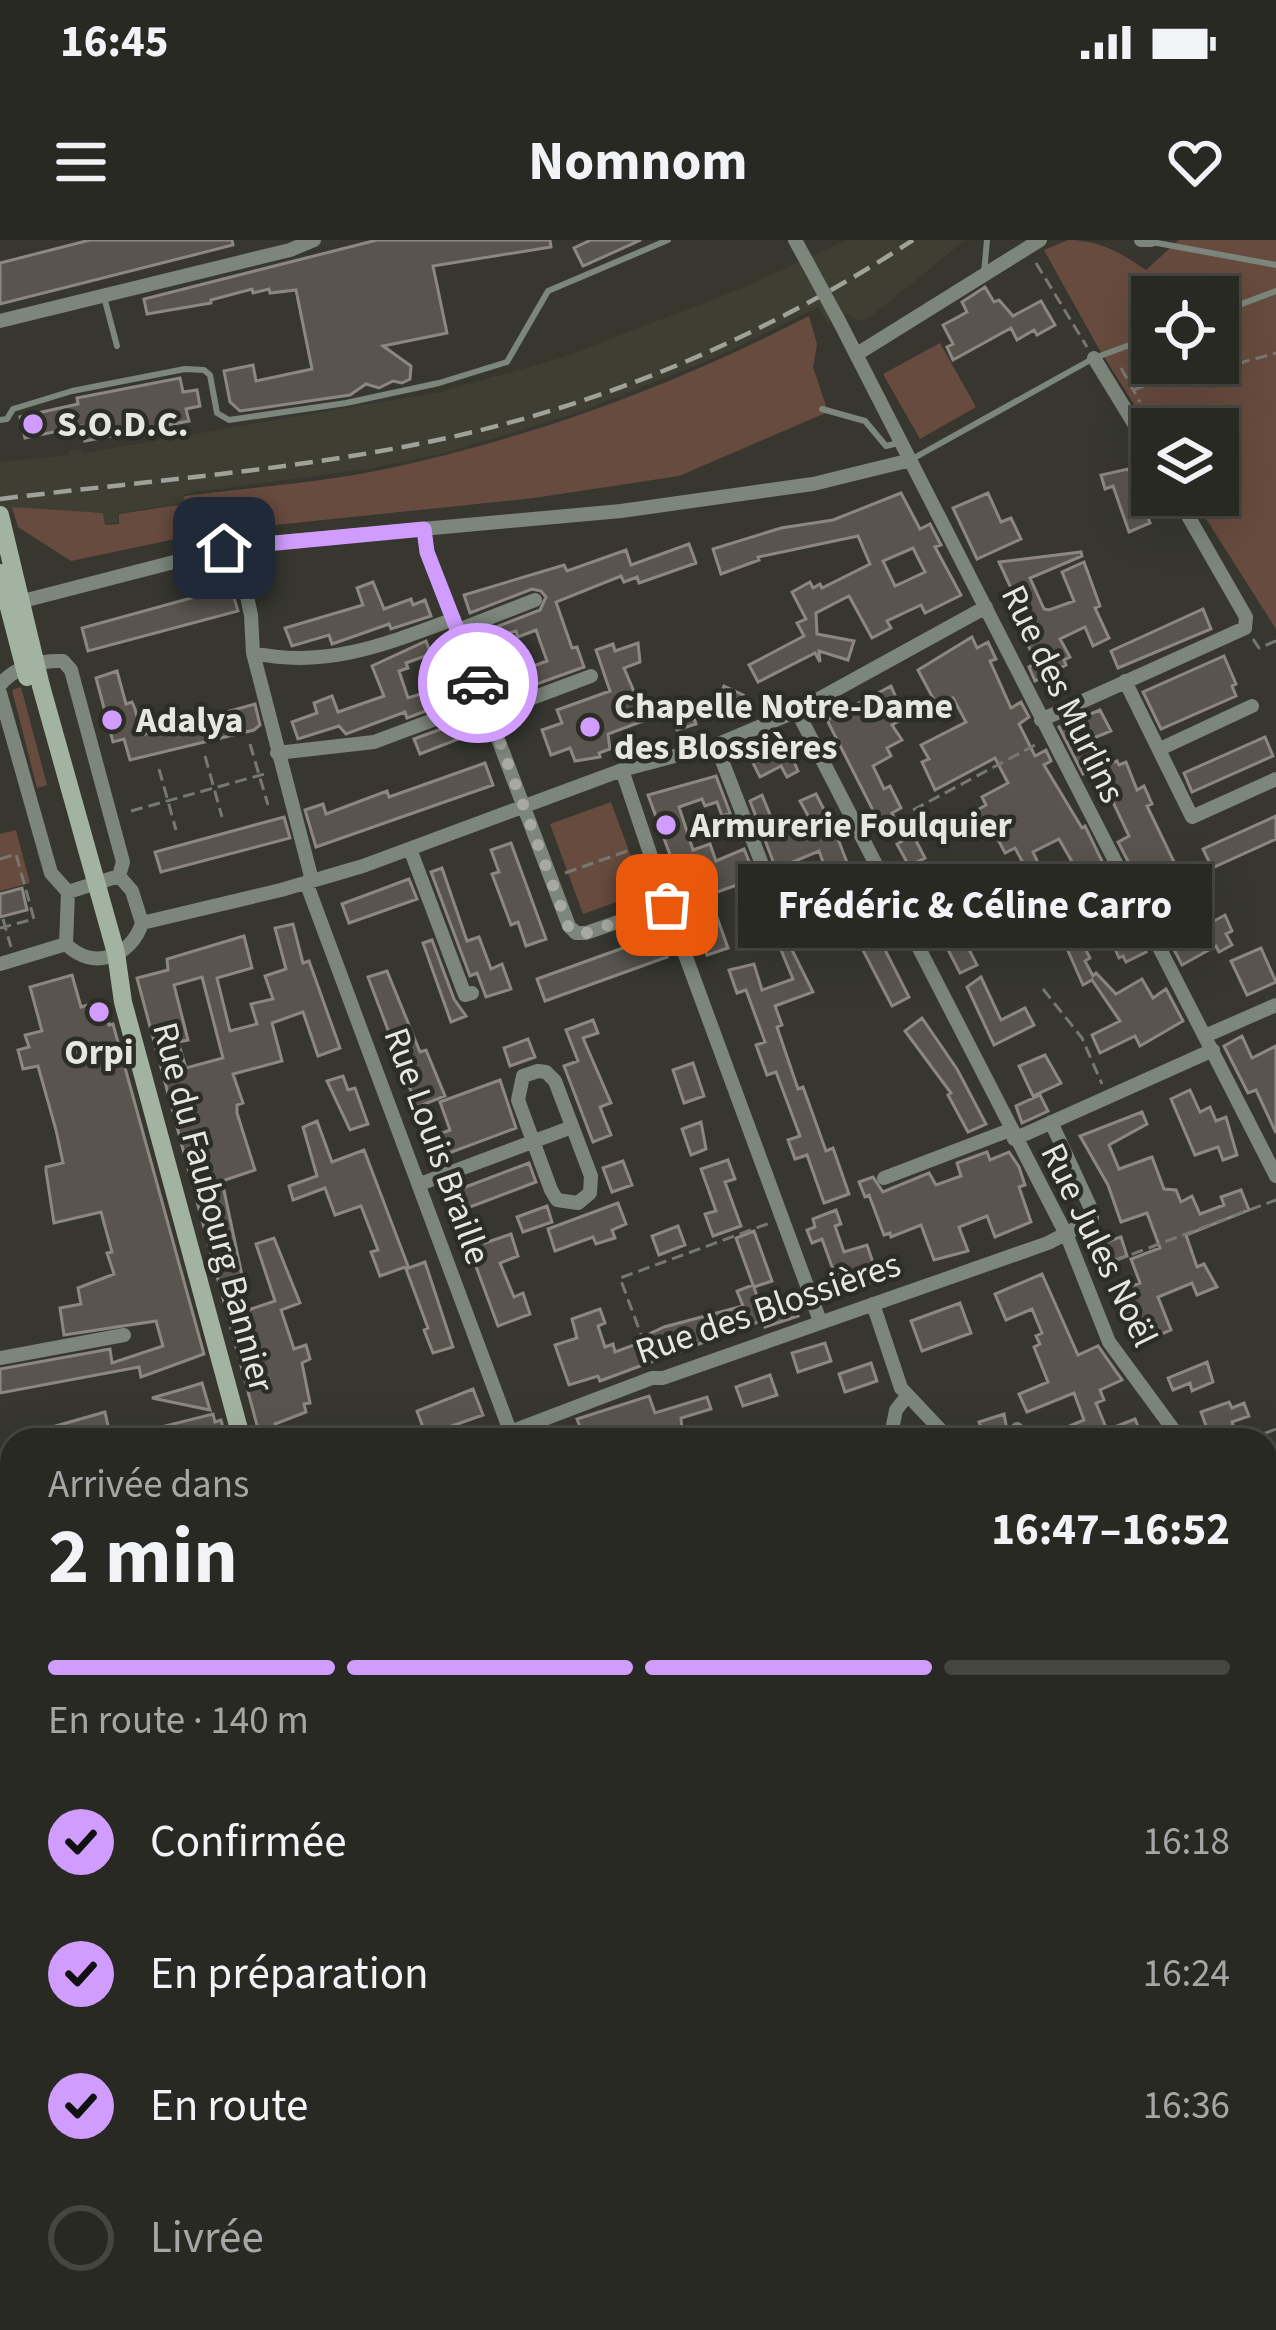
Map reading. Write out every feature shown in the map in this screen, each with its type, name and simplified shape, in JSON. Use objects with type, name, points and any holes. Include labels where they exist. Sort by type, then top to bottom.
[{"type":"main road","name":"Rue du Faubourg Bannier","points":[[3,525],[11,603]]},
{"type":"main road","name":"Rue du Faubourg Bannier","points":[[0,573],[30,666],[83,886],[111,954],[239,1428]]},
{"type":"street","points":[[0,321],[290,250],[314,240]]},
{"type":"street","name":"Rue des Murlins","points":[[795,240],[1276,1176]]},
{"type":"street","points":[[857,354],[1033,243]]},
{"type":"street","points":[[1094,358],[1131,419]]},
{"type":"street","points":[[11,603],[236,546],[621,511],[813,484],[911,460]]},
{"type":"street","points":[[1041,720],[1245,628],[1246,617],[1188,516]]},
{"type":"street","points":[[424,529],[427,552],[568,926],[576,933],[586,933],[667,905]]},
{"type":"street","name":"Rue Louis Braille","points":[[236,546],[251,615],[253,653],[309,881],[509,1428]]},
{"type":"street","points":[[253,653],[281,659],[329,659],[535,601]]},
{"type":"street","points":[[142,922],[309,881],[622,770],[716,745],[796,711],[986,608]]},
{"type":"street","points":[[30,666],[56,660],[71,670],[123,862],[119,876]]},
{"type":"street","name":"Rue du Faubourg Bannier","points":[[30,666],[14,671],[0,689],[51,873],[83,886],[66,944]]},
{"type":"street","points":[[277,753],[374,742],[590,676]]},
{"type":"street","points":[[1125,681],[1192,817],[1276,779]]},
{"type":"street","points":[[1160,748],[1252,706]]},
{"type":"street","name":"Rue Jules Noël","points":[[796,711],[1066,1236],[1109,1342],[1172,1428]]},
{"type":"street","points":[[716,745],[765,872]]},
{"type":"street","points":[[622,770],[820,1321]]},
{"type":"street","points":[[410,849],[464,995],[472,993]]},
{"type":"street","points":[[83,886],[119,876]]},
{"type":"street","points":[[6,960],[66,944],[82,957],[127,950],[137,940],[142,922],[132,891],[119,876]]},
{"type":"street","points":[[884,1178],[1051,1122],[1276,1005]]},
{"type":"street","points":[[546,1072],[552,1077],[572,1127],[592,1184],[590,1193],[578,1203],[557,1200],[518,1091],[523,1076],[546,1072]]},
{"type":"street","points":[[1051,1122],[1092,1211],[1092,1220],[1066,1236]]},
{"type":"street","points":[[420,1184],[572,1127]]},
{"type":"street","name":"Rue des Blossières","points":[[532,1428],[658,1378],[1066,1236]]},
{"type":"street","points":[[873,1304],[898,1383],[938,1428]]},
{"type":"street","points":[[0,1358],[124,1335]]},
{"type":"street","points":[[892,1428],[896,1410],[907,1396]]},
{"type":"lane","points":[[0,420],[13,409],[72,391],[185,369],[210,375],[217,412],[230,420],[439,383],[507,362],[548,291],[668,240]]},
{"type":"lane","points":[[984,273],[988,240]]},
{"type":"lane","points":[[1147,241],[1276,265]]},
{"type":"lane","points":[[1239,305],[1276,292]]},
{"type":"lane","points":[[104,297],[117,346]]},
{"type":"lane","points":[[911,460],[1094,358],[1131,345]]},
{"type":"lane","points":[[822,409],[865,421],[886,446],[902,442]]},
{"type":"path","points":[[1033,243],[1094,358]]},
{"type":"path","points":[[1134,391],[1153,382],[1186,378],[1276,353]]},
{"type":"path","points":[[1245,628],[1259,648],[1276,641]]},
{"type":"path","points":[[913,810],[1049,737]]},
{"type":"path","points":[[250,744],[268,805]]},
{"type":"path","points":[[205,756],[222,817]]},
{"type":"path","points":[[159,769],[176,830]]},
{"type":"path","points":[[131,811],[281,770]]},
{"type":"path","points":[[568,872],[628,850]]},
{"type":"path","points":[[0,859],[16,854],[34,919],[2,927]]},
{"type":"path","points":[[1051,919],[1125,883]]},
{"type":"path","points":[[3,919],[6,960]]},
{"type":"path","points":[[1043,989],[1082,1038],[1107,1096]]},
{"type":"path","points":[[1081,1273],[1276,1200]]},
{"type":"path","points":[[658,1378],[620,1278],[782,1218]]},
{"type":"shaded area","points":[[847,240],[965,240],[868,319],[847,314],[828,324],[818,307],[719,356],[577,413],[445,453],[373,468],[184,494],[184,503],[118,513],[119,522],[106,524],[103,512],[8,513],[0,535],[0,462],[69,455],[81,449],[83,453],[440,392],[561,358],[738,290]]},
{"type":"shaded area","points":[[1068,240],[1090,242],[1146,270],[1179,240],[1276,240],[1276,629],[1204,516],[1239,516],[1239,408],[1136,408],[1044,250]]},
{"type":"shaded area","points":[[809,316],[817,344],[813,367],[828,412],[679,476],[534,498],[209,532],[71,561],[18,527],[12,507],[103,513],[105,525],[119,524],[119,514],[185,504],[184,496],[329,479],[432,458],[544,427],[652,388]]},
{"type":"shaded area","points":[[940,343],[976,407],[920,439],[883,374]]},
{"type":"shaded area","points":[[21,687],[47,785],[37,788],[12,690]]},
{"type":"shaded area","points":[[611,802],[644,892],[583,914],[550,824]]},
{"type":"shaded area","points":[[16,830],[30,883],[0,891],[0,834]]},
{"type":"building","points":[[90,240],[232,240],[233,245],[0,304],[0,263]]},
{"type":"building","points":[[377,240],[550,240],[551,247],[433,266],[447,333],[383,346],[411,366],[410,379],[379,388],[366,384],[350,395],[240,411],[230,402],[224,371],[253,365],[256,381],[312,369],[296,290],[253,293],[252,289],[211,303],[147,314],[144,299]]},
{"type":"building","points":[[591,240],[641,240],[583,266],[574,248]]},
{"type":"building","points":[[985,287],[994,302],[999,300],[1013,316],[1041,301],[1055,325],[1017,340],[1011,328],[953,360],[947,347],[953,344],[943,325],[967,312],[962,302]]},
{"type":"building","points":[[180,378],[183,392],[197,390],[200,406],[186,409],[189,421],[85,441],[82,426],[25,438],[20,417],[78,404],[77,398]]},
{"type":"building","points":[[1128,469],[1131,516],[1147,516],[1150,523],[1129,532],[1113,486],[1105,489],[1101,475]]},
{"type":"building","points":[[901,493],[920,529],[930,524],[941,545],[935,547],[961,595],[925,613],[921,605],[887,621],[891,628],[872,638],[849,596],[816,613],[817,634],[854,641],[848,660],[819,651],[820,662],[815,653],[758,682],[749,665],[804,636],[797,623],[806,619],[792,592],[810,582],[813,588],[820,584],[822,588],[870,564],[858,536],[758,557],[721,574],[713,549],[781,528],[833,520]],"holes":[[[913,548],[925,572],[895,586],[883,561]]]},
{"type":"building","points":[[988,493],[1001,522],[1011,518],[1021,539],[977,559],[953,508]]},
{"type":"building","points":[[689,544],[696,563],[639,583],[637,577],[624,582],[621,576],[556,602],[584,667],[501,697],[495,680],[547,661],[536,630],[481,641],[478,634],[540,610],[546,597],[532,589],[470,613],[464,595],[564,565],[567,571],[626,550],[631,565]]},
{"type":"building","points":[[1081,552],[1082,556],[1030,578],[1044,609],[1049,610],[1074,601],[1062,572],[1084,562],[1100,606],[1095,608],[1109,638],[1093,646],[1085,627],[1060,639],[1070,657],[1064,660],[1066,665],[1035,681],[1029,667],[1036,663],[999,562]]},
{"type":"building","points":[[373,582],[384,609],[411,599],[413,605],[425,600],[431,616],[391,629],[389,624],[332,644],[329,635],[292,646],[285,628],[363,605],[357,588]]},
{"type":"building","points":[[231,587],[238,611],[88,651],[82,628]]},
{"type":"building","points":[[1203,609],[1211,629],[1118,668],[1111,651]]},
{"type":"building","points":[[972,637],[977,648],[988,642],[996,659],[990,661],[1011,708],[1021,702],[1029,717],[1019,724],[1035,756],[1046,750],[1051,761],[1044,765],[1082,828],[1085,826],[1146,952],[1126,962],[1123,956],[1119,958],[1102,918],[1076,931],[1090,958],[1085,961],[1093,976],[1096,973],[1116,994],[1142,979],[1153,998],[1166,989],[1183,1021],[1140,1046],[1135,1036],[1100,1053],[1092,1035],[1120,1021],[1092,980],[1083,985],[1053,917],[1030,927],[1012,888],[1026,881],[1023,874],[1028,872],[1015,848],[1005,853],[988,820],[973,828],[967,816],[986,805],[982,797],[1008,783],[995,758],[935,790],[922,762],[929,759],[921,745],[966,722],[953,698],[935,702],[918,670]],"holes":[[[1059,839],[1075,867],[1047,882],[1033,852]]]},
{"type":"building","points":[[426,641],[431,654],[406,663],[408,668],[399,671],[408,698],[456,683],[461,698],[346,734],[339,726],[298,739],[292,722],[317,713],[314,703],[332,696],[338,712],[384,696],[372,666]]},
{"type":"building","name":"Chapelle Notre-Dame des Blossières","points":[[638,643],[640,662],[624,668],[646,720],[608,734],[610,749],[599,753],[600,757],[575,761],[570,748],[551,755],[542,730],[562,723],[557,710],[610,691],[596,650],[613,644],[615,651]]},
{"type":"building","points":[[1224,656],[1236,696],[1161,729],[1143,692]]},
{"type":"building","points":[[117,671],[126,704],[132,702],[142,735],[255,704],[260,725],[130,760],[124,739],[113,742],[96,678]]},
{"type":"building","points":[[724,686],[743,695],[734,715],[715,705]]},
{"type":"building","points":[[891,686],[903,719],[892,725],[902,740],[887,748],[891,756],[873,766],[884,789],[890,786],[901,808],[892,813],[896,821],[882,828],[827,720]]},
{"type":"building","points":[[688,700],[696,724],[677,730],[669,707]]},
{"type":"building","points":[[1100,710],[1111,731],[1091,739],[1104,764],[1083,774],[1059,727]]},
{"type":"building","points":[[469,719],[474,733],[420,754],[414,739]]},
{"type":"building","points":[[1265,737],[1273,756],[1192,792],[1184,773]]},
{"type":"building","points":[[785,742],[798,771],[787,777],[781,766],[760,777],[748,753]]},
{"type":"building","points":[[1117,761],[1119,765],[1126,762],[1137,790],[1144,786],[1152,804],[1147,806],[1177,868],[1167,873],[1186,913],[1195,909],[1203,927],[1225,915],[1232,945],[1219,952],[1216,946],[1182,965],[1118,842],[1129,836],[1098,770]]},
{"type":"building","points":[[485,763],[493,785],[316,847],[305,810],[323,804],[326,814]]},
{"type":"building","points":[[716,776],[730,813],[722,816],[717,802],[705,806],[702,799],[679,807],[693,850],[710,844],[716,861],[744,849],[756,878],[709,895],[728,948],[707,955],[648,795]]},
{"type":"building","points":[[816,794],[863,904],[841,912],[819,851],[776,869],[750,801],[762,795],[779,837],[811,821],[800,801]]},
{"type":"building","points":[[1276,816],[1276,839],[1212,868],[1203,849]]},
{"type":"building","points":[[284,817],[290,838],[161,872],[155,852]]},
{"type":"building","points":[[913,835],[925,858],[909,866],[897,844]]},
{"type":"building","points":[[511,843],[546,939],[526,946],[518,922],[511,925],[492,874],[499,872],[491,850]]},
{"type":"building","points":[[442,868],[467,941],[479,937],[491,969],[502,964],[511,989],[486,997],[477,973],[470,976],[431,872]]},
{"type":"building","points":[[409,879],[417,899],[349,923],[342,904]]},
{"type":"building","points":[[22,888],[27,910],[0,917],[0,894]]},
{"type":"building","points":[[940,893],[977,965],[960,973],[923,901]]},
{"type":"building","points":[[781,897],[795,934],[774,941],[760,904]]},
{"type":"building","points":[[293,924],[303,963],[309,961],[340,1048],[318,1056],[303,1012],[272,1023],[282,1061],[233,1074],[243,1103],[237,1105],[237,1113],[255,1170],[222,1181],[243,1280],[237,1282],[245,1311],[275,1301],[256,1244],[274,1238],[300,1303],[281,1310],[294,1349],[306,1345],[310,1359],[302,1363],[310,1403],[304,1404],[306,1412],[275,1424],[276,1428],[258,1428],[137,978],[168,970],[167,959],[244,936],[252,968],[217,978],[230,1031],[257,1024],[251,1004],[273,999],[265,976],[286,969],[275,928]],"holes":[[[202,977],[223,1058],[186,1068],[178,1042],[188,1040],[174,985]]]},
{"type":"building","points":[[873,926],[909,997],[892,1006],[855,935]]},
{"type":"building","points":[[659,935],[667,957],[545,1001],[537,979]]},
{"type":"building","points":[[432,940],[454,999],[466,1016],[451,1022],[423,943]]},
{"type":"building","points":[[790,946],[813,992],[775,1006],[782,1025],[777,1027],[798,1089],[803,1087],[826,1151],[833,1148],[849,1194],[824,1203],[807,1155],[795,1159],[788,1140],[800,1136],[776,1072],[767,1075],[756,1045],[765,1042],[746,990],[737,993],[729,970],[754,964],[762,990],[793,979],[781,950]]},
{"type":"building","points":[[1261,948],[1276,982],[1247,995],[1231,961]]},
{"type":"building","points":[[387,971],[420,1052],[426,1050],[445,1096],[417,1107],[368,977]]},
{"type":"building","points":[[72,975],[81,1007],[101,1001],[109,1025],[113,1024],[204,1354],[141,1377],[139,1367],[0,1393],[0,1369],[110,1349],[112,1363],[163,1346],[156,1321],[64,1335],[60,1308],[81,1304],[78,1288],[114,1274],[107,1253],[112,1252],[101,1212],[54,1223],[46,1167],[63,1163],[38,1066],[23,1069],[18,1050],[29,1047],[25,1035],[42,1031],[30,987]]},
{"type":"building","points":[[981,977],[1001,1020],[1025,1008],[1034,1025],[994,1045],[967,987]]},
{"type":"building","points":[[922,1018],[957,1069],[986,1124],[968,1132],[951,1093],[905,1031]]},
{"type":"building","points":[[593,1020],[598,1033],[583,1038],[611,1103],[600,1107],[611,1135],[593,1142],[564,1066],[578,1061],[566,1030]]},
{"type":"building","points":[[1242,1036],[1252,1058],[1276,1046],[1276,1133],[1256,1090],[1248,1093],[1224,1046]]},
{"type":"building","points":[[528,1039],[535,1057],[510,1066],[504,1048]]},
{"type":"building","points":[[1045,1055],[1061,1083],[1033,1096],[1019,1066]]},
{"type":"building","points":[[693,1063],[704,1096],[684,1103],[673,1070]]},
{"type":"building","points":[[343,1076],[348,1090],[355,1088],[368,1124],[350,1130],[327,1081]]},
{"type":"building","points":[[500,1080],[516,1128],[441,1156],[434,1136],[450,1130],[440,1102]]},
{"type":"building","points":[[1190,1090],[1200,1112],[1210,1107],[1216,1121],[1226,1117],[1237,1155],[1223,1160],[1218,1147],[1195,1155],[1171,1099]]},
{"type":"building","points":[[1040,1095],[1048,1111],[1022,1123],[1016,1106]]},
{"type":"building","points":[[1142,1112],[1147,1124],[1109,1145],[1119,1169],[1152,1157],[1164,1189],[1176,1190],[1181,1202],[1192,1196],[1200,1214],[1224,1205],[1221,1197],[1241,1190],[1249,1210],[1186,1235],[1197,1267],[1204,1264],[1217,1287],[1197,1295],[1192,1283],[1158,1297],[1171,1330],[1138,1344],[1117,1291],[1140,1283],[1131,1259],[1160,1248],[1147,1213],[1121,1222],[1108,1185],[1080,1136]]},
{"type":"building","points":[[317,1121],[332,1162],[364,1150],[408,1266],[380,1276],[371,1252],[378,1250],[361,1206],[335,1215],[325,1188],[293,1200],[289,1186],[317,1176],[303,1127]]},
{"type":"building","points":[[701,1122],[706,1149],[691,1155],[682,1129]]},
{"type":"building","points":[[987,1152],[990,1160],[1009,1152],[1019,1167],[1025,1185],[1019,1187],[1031,1222],[995,1237],[987,1216],[959,1227],[968,1251],[934,1260],[921,1225],[891,1237],[884,1235],[859,1182],[873,1177],[883,1192],[929,1173],[936,1185],[961,1176],[957,1163]]},
{"type":"building","points":[[728,1160],[735,1179],[725,1182],[741,1226],[713,1236],[705,1214],[716,1211],[701,1169]]},
{"type":"building","points":[[623,1161],[632,1185],[612,1192],[603,1168]]},
{"type":"building","points":[[529,1163],[536,1182],[462,1210],[455,1191]]},
{"type":"building","points":[[618,1203],[626,1224],[612,1230],[615,1238],[596,1244],[593,1237],[555,1251],[548,1229]]},
{"type":"building","points":[[547,1206],[552,1222],[523,1232],[517,1217]]},
{"type":"building","points":[[836,1210],[841,1224],[835,1226],[844,1252],[867,1245],[879,1280],[841,1292],[822,1239],[812,1243],[807,1230],[815,1227],[813,1219]]},
{"type":"building","points":[[678,1226],[685,1245],[659,1255],[652,1236]]},
{"type":"building","points":[[480,1227],[485,1243],[511,1234],[518,1256],[500,1263],[514,1297],[523,1293],[530,1314],[498,1326],[464,1234]]},
{"type":"building","points":[[754,1231],[772,1281],[754,1287],[762,1312],[792,1302],[798,1316],[765,1327],[763,1320],[600,1381],[598,1376],[569,1385],[555,1345],[577,1338],[572,1319],[600,1309],[605,1323],[598,1326],[605,1347],[613,1344],[615,1352],[645,1341],[643,1337],[664,1327],[743,1306],[737,1291],[753,1285],[736,1238]]},
{"type":"building","points":[[1121,1237],[1127,1256],[1103,1264],[1097,1245]]},
{"type":"building","points":[[425,1262],[453,1347],[433,1353],[406,1269]]},
{"type":"building","points":[[1042,1274],[1078,1355],[1098,1346],[1122,1380],[1100,1390],[1104,1400],[1096,1403],[1106,1428],[1065,1428],[1084,1420],[1074,1393],[1027,1412],[1019,1394],[1048,1382],[1034,1347],[1040,1344],[1036,1336],[1042,1333],[1032,1309],[1006,1320],[995,1294]]},
{"type":"building","points":[[960,1303],[971,1333],[922,1351],[911,1321]]},
{"type":"building","points":[[825,1343],[831,1361],[798,1372],[792,1353]]},
{"type":"building","points":[[1207,1362],[1213,1382],[1192,1391],[1190,1383],[1173,1390],[1168,1378]]},
{"type":"building","points":[[871,1363],[877,1381],[845,1392],[839,1374]]},
{"type":"building","points":[[770,1375],[777,1395],[743,1406],[736,1387]]},
{"type":"building","points":[[202,1383],[210,1410],[152,1398],[183,1389]]},
{"type":"building","points":[[473,1389],[483,1415],[446,1428],[423,1428],[417,1411]]},
{"type":"building","points":[[649,1396],[655,1413],[707,1397],[711,1409],[681,1418],[682,1428],[580,1428],[577,1419]]},
{"type":"building","points":[[1229,1402],[1232,1408],[1244,1403],[1249,1416],[1232,1422],[1234,1428],[1207,1428],[1201,1412]]},
{"type":"building","points":[[105,1412],[108,1426],[100,1428],[49,1428]]},
{"type":"building","points":[[213,1414],[223,1428],[161,1428]]},
{"type":"building","points":[[1004,1414],[1007,1428],[981,1428],[979,1422]]},
{"type":"building","points":[[1135,1419],[1139,1428],[1112,1428]]},
{"type":"railway","points":[[0,499],[358,455],[541,414],[734,340],[913,240]]},
{"type":"way so far","points":[[478,683],[568,926],[576,933],[586,933],[667,905]]},
{"type":"place","name":"S.O.D.C.","points":[[33,424]]},
{"type":"place","name":"Adalya","points":[[112,720]]},
{"type":"place","name":"Chapelle Notre-Dame des Blossières","points":[[590,727]]},
{"type":"place","name":"Armurerie Foulquier","points":[[666,825]]},
{"type":"place","name":"Frédéric & Céline Carro","points":[[667,905]]},
{"type":"place","name":"Orpi","points":[[99,1012]]},
{"type":"route","points":[[224,548],[424,529],[427,552],[478,683]]}]
